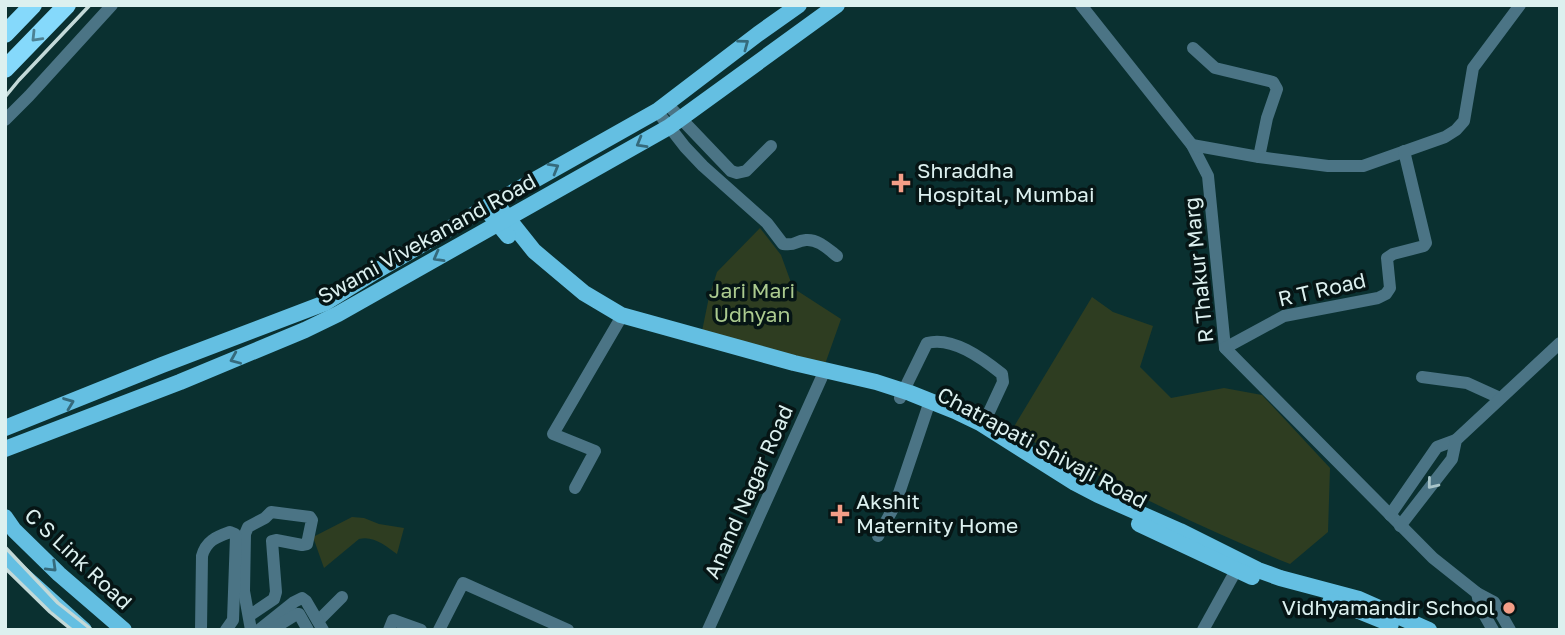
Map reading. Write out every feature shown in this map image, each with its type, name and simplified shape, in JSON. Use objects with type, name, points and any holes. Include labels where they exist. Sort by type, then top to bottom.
[{"type":"highway","points":[[5,16],[16,5]]},
{"type":"highway","points":[[5,34],[33,5]]},
{"type":"highway","points":[[5,69],[67,5]]},
{"type":"main road","name":"Swami Vivekanand Road","points":[[5,428],[325,303],[490,205],[662,108],[799,5]]},
{"type":"main road","name":"Swami Vivekanand Road","points":[[5,449],[180,382],[305,330],[366,299],[675,123],[837,5]]},
{"type":"main road","points":[[785,15],[798,34]]},
{"type":"main road","points":[[490,205],[534,264],[573,297],[620,320],[824,374],[876,382],[929,405],[956,411],[1075,483],[1180,531],[1238,566],[1359,599],[1429,630]]},
{"type":"main road","name":"Chatrapati Shivaji Road","points":[[929,405],[1073,494],[1295,593],[1349,607],[1405,630]]},
{"type":"main road","name":"C S Link Road","points":[[6,520],[59,574],[124,630]]},
{"type":"main road","points":[[5,559],[84,630]]},
{"type":"street","points":[[5,120],[112,5]]},
{"type":"street","name":"R Thakur Marg","points":[[1080,5],[1192,145],[1208,176],[1225,348],[1433,558],[1494,602],[1510,630]]},
{"type":"street","points":[[1192,145],[1328,166],[1363,166],[1445,137],[1457,130],[1464,121],[1474,68],[1520,5]]},
{"type":"street","points":[[1194,48],[1215,68],[1273,82],[1277,89],[1267,118],[1259,157]]},
{"type":"street","points":[[662,108],[703,166],[766,223],[783,244],[793,246],[806,240],[817,242],[837,256]]},
{"type":"street","points":[[675,123],[731,171],[737,173],[746,171],[771,146]]},
{"type":"street","name":"R T Road","points":[[1225,348],[1284,316],[1378,298],[1386,293],[1390,288],[1387,258],[1426,243],[1404,151]]},
{"type":"street","points":[[378,270],[388,285]]},
{"type":"street","points":[[575,488],[595,451],[553,434],[620,320]]},
{"type":"street","points":[[901,394],[927,342],[936,340],[956,345],[1002,374],[1003,382],[983,425]]},
{"type":"street","points":[[1390,515],[1437,447],[1456,440],[1560,343]]},
{"type":"street","name":"Anand Nagar Road","points":[[708,630],[824,374]]},
{"type":"street","points":[[1422,377],[1467,383],[1500,398]]},
{"type":"street","points":[[878,536],[895,505],[929,405]]},
{"type":"street","points":[[1401,526],[1452,459],[1456,440]]},
{"type":"street","points":[[249,616],[274,599],[276,592],[272,541],[307,544],[312,520],[310,517],[271,512],[248,527],[245,534],[244,591],[251,630]]},
{"type":"street","points":[[201,630],[204,547],[230,531],[236,536],[233,620],[226,630]]},
{"type":"street","points":[[1203,630],[1238,566]]},
{"type":"street","points":[[439,630],[463,583],[568,630]]},
{"type":"street","points":[[1478,593],[1480,607],[1493,630]]},
{"type":"street","points":[[316,627],[342,597]]},
{"type":"street","points":[[259,630],[302,598],[306,601],[316,627]]},
{"type":"street","points":[[271,630],[297,614],[316,627]]},
{"type":"street","points":[[389,630],[393,620],[421,630]]},
{"type":"green space","name":"Jari Mari Udhyan","points":[[760,228],[781,255],[793,288],[841,319],[824,367],[701,336],[717,272]]},
{"type":"green space","points":[[1092,297],[1113,312],[1153,326],[1140,367],[1171,398],[1224,388],[1262,395],[1330,468],[1328,532],[1290,564],[1149,501],[1012,430]]},
{"type":"green space","points":[[352,517],[404,528],[397,554],[374,540],[364,538],[359,539],[324,568],[313,537]]},
{"type":"railway","points":[[5,97],[90,5]]},
{"type":"railway","points":[[5,547],[58,603],[92,630]]},
{"type":"railway","points":[[5,568],[72,630]]},
{"type":"place","name":"Shraddha Hospital, Mumbai","points":[[901,183]]},
{"type":"place","name":"Akshit Maternity Home","points":[[840,514]]},
{"type":"place","name":"Vidhyamandir School","points":[[1509,608]]}]
